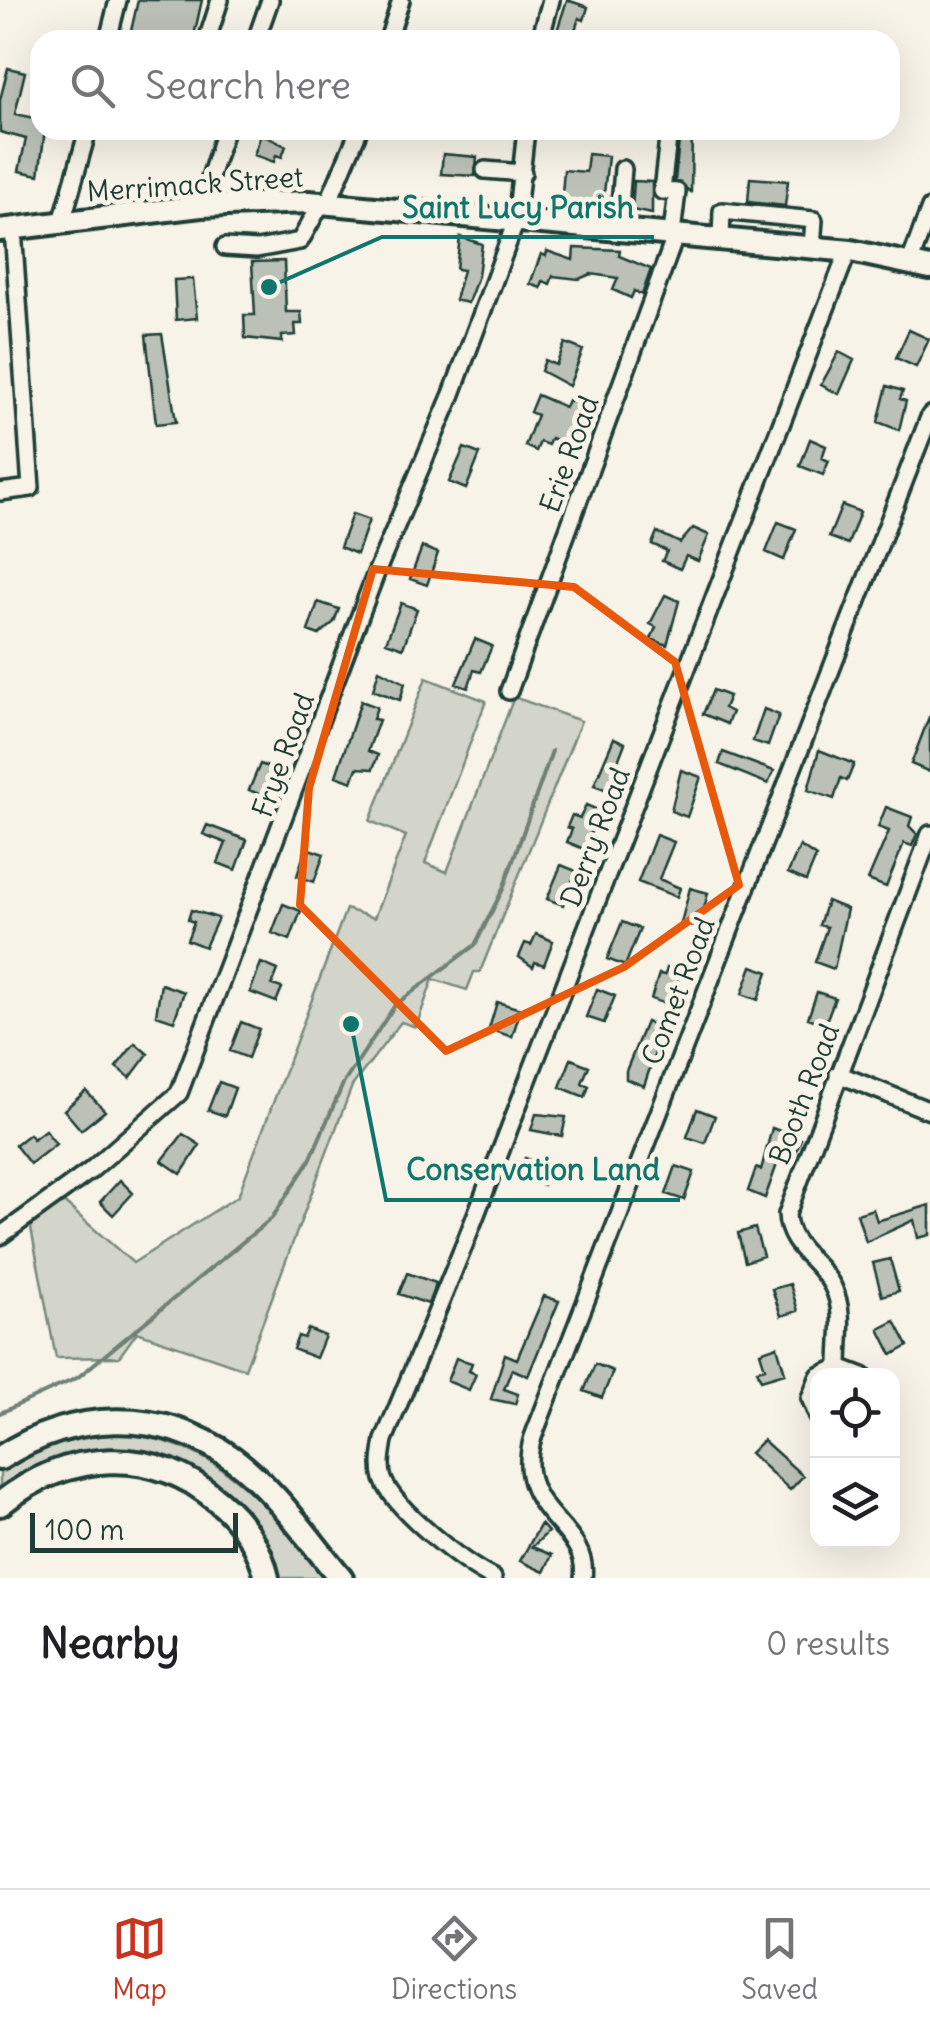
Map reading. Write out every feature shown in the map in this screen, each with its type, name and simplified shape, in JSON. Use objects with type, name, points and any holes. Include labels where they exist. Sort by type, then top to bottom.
[{"type":"highway","points":[[0,1458],[36,1437],[76,1424],[110,1420],[161,1426],[234,1460],[341,1578]]},
{"type":"highway","points":[[0,1504],[34,1481],[80,1463],[120,1459],[149,1464],[178,1473],[230,1511],[245,1529],[267,1578]]},
{"type":"main road","name":"Merrimack Street","points":[[7,230],[201,206],[325,203],[812,247],[920,265]]},
{"type":"street","points":[[110,30],[118,0]]},
{"type":"street","points":[[211,30],[220,0]]},
{"type":"street","points":[[260,30],[270,0]]},
{"type":"street","points":[[392,30],[402,0]]},
{"type":"street","points":[[543,30],[551,0]]},
{"type":"street","points":[[62,222],[85,140]]},
{"type":"street","points":[[201,206],[222,140]]},
{"type":"street","points":[[224,246],[257,249],[300,241],[325,203],[354,140]]},
{"type":"street","name":"Frye Road","points":[[0,1236],[90,1171],[179,1093],[376,574],[452,394],[516,221],[525,140]]},
{"type":"street","points":[[667,140],[662,190],[677,192],[674,233]]},
{"type":"street","points":[[618,229],[624,169]]},
{"type":"street","points":[[485,170],[523,174]]},
{"type":"street","points":[[920,265],[930,208]]},
{"type":"street","points":[[0,492],[30,488],[7,230]]},
{"type":"street","name":"Erie Road","points":[[510,691],[674,233]]},
{"type":"street","name":"Derry Road","points":[[493,1578],[460,1558],[391,1492],[381,1470],[384,1440],[480,1206],[848,251]]},
{"type":"street","name":"Comet Road","points":[[584,1578],[580,1552],[528,1477],[532,1437],[930,415]]},
{"type":"street","name":"Booth Road","points":[[840,1366],[837,1296],[827,1276],[796,1243],[787,1221],[790,1199],[930,834]]},
{"type":"street","points":[[838,1074],[930,1111]]},
{"type":"street","points":[[836,1368],[845,1368]]},
{"type":"highlighted area","points":[[373,569],[574,587],[675,662],[739,885],[624,967],[446,1051],[300,905],[309,788]]},
{"type":"shaded area","points":[[426,678],[486,701],[425,863],[447,872],[514,697],[581,721],[480,972],[474,972],[467,990],[433,979],[416,1027],[401,1022],[352,1086],[245,1369],[137,1332],[119,1357],[56,1358],[30,1223],[60,1199],[133,1263],[238,1196],[346,909],[374,918],[406,836],[370,821]]},
{"type":"shaded area","points":[[85,1431],[165,1442],[197,1454],[225,1471],[275,1517],[327,1578],[272,1578],[254,1538],[137,1457],[0,1495],[0,1464]]},
{"type":"building","points":[[138,0],[202,0],[195,30],[131,30]]},
{"type":"building","points":[[567,0],[588,7],[575,30],[557,30]]},
{"type":"building","points":[[8,68],[25,72],[15,114],[30,117],[30,140],[44,140],[39,175],[19,171],[26,139],[0,132],[0,100]]},
{"type":"building","points":[[259,140],[274,140],[286,146],[282,157],[276,155],[274,162],[254,155]]},
{"type":"building","points":[[679,140],[692,140],[691,192],[675,181]]},
{"type":"building","points":[[443,154],[477,157],[475,176],[441,174]]},
{"type":"building","points":[[588,154],[608,156],[603,203],[575,200],[574,207],[561,206],[564,170],[586,172]]},
{"type":"building","points":[[750,178],[788,181],[785,206],[748,202]]},
{"type":"building","points":[[634,181],[652,182],[652,214],[632,210]]},
{"type":"building","points":[[460,237],[482,244],[478,276],[468,303],[455,300],[463,270],[456,269]]},
{"type":"building","points":[[574,248],[620,250],[619,256],[651,269],[642,295],[634,291],[631,298],[613,290],[618,278],[591,274],[579,279],[553,276],[550,284],[543,281],[541,288],[530,284],[541,254],[546,256],[547,251],[573,260]]},
{"type":"building","points":[[284,261],[286,312],[301,312],[302,324],[295,324],[296,335],[282,336],[282,342],[245,338],[244,315],[255,315],[252,262]]},
{"type":"building","points":[[193,279],[197,318],[176,320],[174,280]]},
{"type":"building","points":[[909,330],[929,339],[916,367],[896,358]]},
{"type":"building","points":[[162,334],[176,422],[156,424],[146,335]]},
{"type":"building","points":[[565,343],[583,350],[569,386],[541,371],[545,360],[556,365]]},
{"type":"building","points":[[839,352],[854,360],[839,394],[821,385]]},
{"type":"building","points":[[887,386],[903,391],[900,399],[906,401],[899,430],[878,422]]},
{"type":"building","points":[[537,395],[565,407],[568,400],[587,407],[573,448],[551,438],[548,445],[540,442],[536,451],[525,446],[537,415],[530,412]]},
{"type":"building","points":[[810,439],[826,446],[822,458],[829,461],[823,475],[800,466]]},
{"type":"building","points":[[464,448],[480,454],[466,489],[449,482]]},
{"type":"building","points":[[842,505],[860,512],[848,544],[829,537]]},
{"type":"building","points":[[352,514],[369,520],[357,554],[340,547]]},
{"type":"building","points":[[778,522],[796,529],[784,560],[766,552]]},
{"type":"building","points":[[693,528],[709,535],[698,561],[686,556],[680,569],[662,561],[667,551],[652,544],[657,532],[680,543]]},
{"type":"building","points":[[422,547],[438,553],[427,585],[410,579]]},
{"type":"building","points":[[665,595],[679,601],[667,645],[651,639],[656,627],[650,624]]},
{"type":"building","points":[[318,602],[339,609],[334,622],[319,635],[308,631]]},
{"type":"building","points":[[401,603],[417,609],[403,648],[386,642]]},
{"type":"building","points":[[475,639],[492,646],[481,672],[474,670],[468,688],[456,684]]},
{"type":"building","points":[[379,670],[405,683],[400,700],[373,690]]},
{"type":"building","points":[[713,690],[729,696],[724,708],[732,712],[727,724],[703,714]]},
{"type":"building","points":[[361,701],[377,707],[373,719],[379,720],[368,751],[378,755],[373,769],[357,768],[352,782],[336,776]]},
{"type":"building","points":[[764,709],[779,715],[768,746],[753,741]]},
{"type":"building","points":[[930,717],[930,772],[911,764]]},
{"type":"building","points":[[614,738],[625,743],[607,790],[594,785]]},
{"type":"building","points":[[819,750],[854,764],[847,781],[841,778],[834,799],[808,790]]},
{"type":"building","points":[[723,752],[774,771],[768,784],[719,764]]},
{"type":"building","points":[[260,764],[277,770],[266,797],[249,790]]},
{"type":"building","points":[[681,770],[701,777],[687,817],[671,811]]},
{"type":"building","points":[[586,805],[600,811],[584,849],[567,842],[572,829],[567,827],[572,815],[580,818]]},
{"type":"building","points":[[886,807],[912,817],[909,826],[917,834],[912,846],[904,843],[886,887],[868,880],[889,831],[878,827]]},
{"type":"building","points":[[207,825],[247,840],[236,870],[218,863],[226,843],[203,834]]},
{"type":"building","points":[[656,835],[674,842],[659,879],[680,888],[677,897],[638,882]]},
{"type":"building","points":[[800,846],[816,857],[806,881],[788,873]]},
{"type":"building","points":[[306,848],[324,854],[314,882],[297,876]]},
{"type":"building","points":[[561,865],[576,871],[563,905],[547,899]]},
{"type":"building","points":[[690,888],[708,893],[699,928],[681,923]]},
{"type":"building","points":[[827,901],[847,909],[834,969],[815,962],[827,927],[819,925]]},
{"type":"building","points":[[283,904],[301,911],[290,940],[272,933]]},
{"type":"building","points":[[191,910],[218,918],[205,947],[187,940],[194,922],[188,920]]},
{"type":"building","points":[[622,922],[640,929],[625,966],[607,959]]},
{"type":"building","points":[[536,934],[553,941],[544,965],[535,962],[533,967],[519,957],[525,943],[531,945]]},
{"type":"building","points":[[261,963],[278,970],[272,985],[282,988],[276,1002],[250,992]]},
{"type":"building","points":[[752,966],[768,972],[758,1000],[742,994]]},
{"type":"building","points":[[667,968],[681,972],[669,1005],[651,999],[659,974],[665,975]]},
{"type":"building","points":[[161,984],[184,992],[174,1021],[156,1015]]},
{"type":"building","points":[[597,989],[615,996],[604,1023],[586,1017]]},
{"type":"building","points":[[817,992],[835,998],[825,1024],[808,1018]]},
{"type":"building","points":[[497,1002],[521,1009],[512,1037],[489,1029]]},
{"type":"building","points":[[241,1022],[259,1029],[248,1058],[230,1051]]},
{"type":"building","points":[[646,1022],[663,1029],[644,1086],[626,1079],[626,1071]]},
{"type":"building","points":[[135,1043],[148,1054],[130,1078],[116,1067]]},
{"type":"building","points":[[571,1059],[589,1066],[582,1083],[589,1086],[585,1097],[560,1087]]},
{"type":"building","points":[[219,1082],[235,1088],[225,1116],[208,1110]]},
{"type":"building","points":[[86,1091],[105,1111],[81,1130],[64,1110]]},
{"type":"building","points":[[697,1109],[715,1116],[705,1143],[687,1137]]},
{"type":"building","points":[[536,1114],[566,1117],[562,1136],[531,1130]]},
{"type":"building","points":[[772,1128],[801,1139],[792,1161],[780,1156],[765,1198],[748,1191],[756,1168],[761,1170]]},
{"type":"building","points":[[45,1130],[56,1144],[30,1164],[15,1145],[29,1134],[33,1139]]},
{"type":"building","points":[[183,1134],[200,1145],[181,1174],[162,1161]]},
{"type":"building","points":[[525,1158],[550,1167],[543,1185],[519,1176],[516,1170]]},
{"type":"building","points":[[676,1166],[694,1172],[684,1200],[666,1194]]},
{"type":"building","points":[[120,1180],[133,1193],[113,1215],[100,1202]]},
{"type":"building","points":[[930,1205],[930,1235],[918,1238],[914,1220],[866,1242],[857,1214],[873,1209],[877,1221]]},
{"type":"building","points":[[755,1228],[763,1256],[745,1262],[738,1233]]},
{"type":"building","points":[[890,1259],[899,1291],[882,1296],[873,1263]]},
{"type":"building","points":[[407,1273],[436,1283],[428,1304],[399,1294]]},
{"type":"building","points":[[790,1284],[798,1311],[781,1316],[772,1289]]},
{"type":"building","points":[[544,1296],[559,1301],[528,1376],[512,1369],[504,1389],[518,1394],[515,1404],[491,1399],[505,1354],[517,1359]]},
{"type":"building","points":[[895,1321],[908,1346],[892,1355],[879,1329]]},
{"type":"building","points":[[308,1329],[325,1336],[316,1358],[293,1349],[298,1336],[304,1338]]},
{"type":"building","points":[[777,1346],[785,1373],[761,1380],[757,1370],[765,1368],[760,1352]]},
{"type":"building","points":[[456,1358],[472,1363],[469,1371],[476,1374],[469,1390],[447,1381]]},
{"type":"building","points":[[595,1364],[613,1371],[602,1398],[584,1391]]},
{"type":"building","points":[[763,1440],[803,1476],[790,1490],[750,1453]]},
{"type":"building","points":[[541,1524],[548,1532],[532,1547],[552,1555],[544,1572],[520,1561]]},
{"type":"waterway","points":[[0,1413],[77,1378],[272,1218],[310,1160],[343,1084],[395,1005],[475,945],[503,889],[552,751]]},
{"type":"place","name":"Saint Lucy Parish","points":[[269,287]]},
{"type":"place","name":"Conservation Land","points":[[351,1024]]}]
